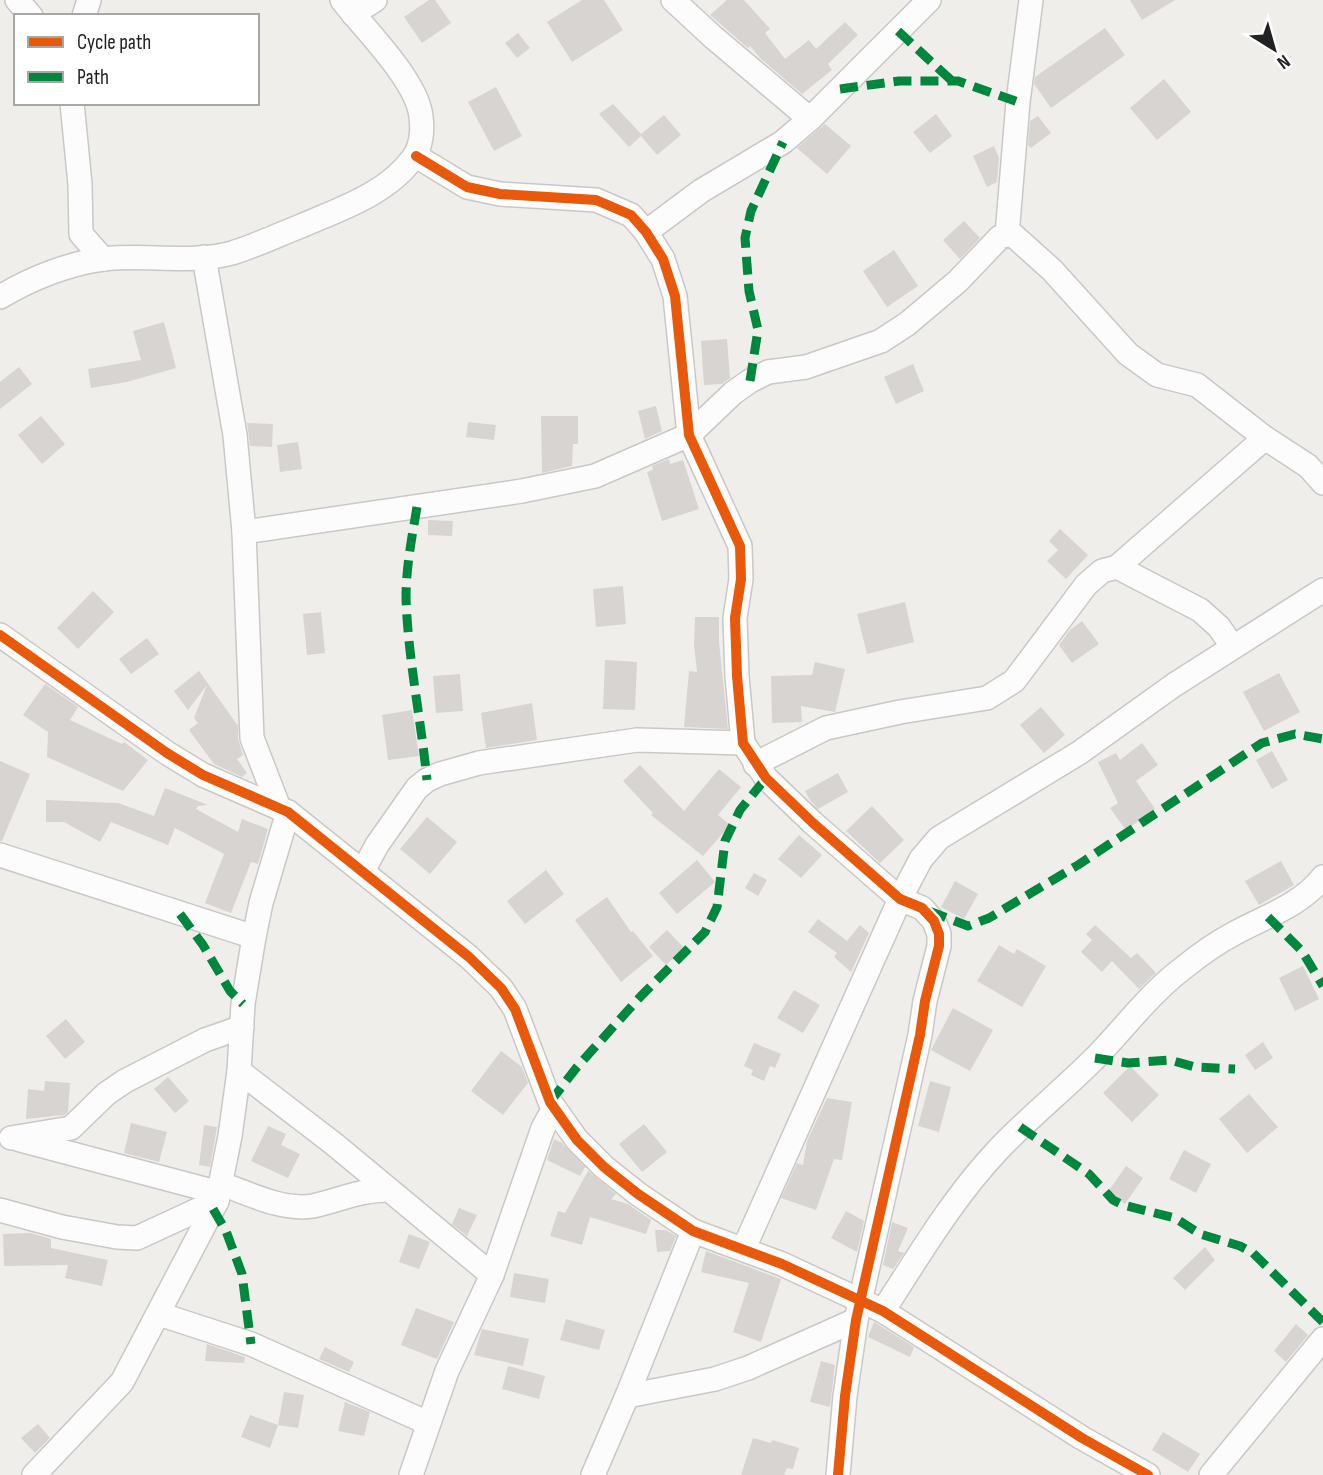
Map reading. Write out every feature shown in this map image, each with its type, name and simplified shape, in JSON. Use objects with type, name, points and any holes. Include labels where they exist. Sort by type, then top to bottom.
[{"type":"street","points":[[17,0],[29,14]]},
{"type":"street","points":[[0,297],[61,270],[103,259],[204,257],[243,249],[375,192],[401,172],[415,156],[421,138],[422,116],[416,97],[401,73],[347,7],[375,0]]},
{"type":"street","points":[[673,0],[810,119]]},
{"type":"street","points":[[646,232],[701,191],[783,142],[810,119],[929,0]]},
{"type":"street","points":[[1007,234],[1018,102],[1031,0]]},
{"type":"street","points":[[61,270],[82,234],[72,105]]},
{"type":"street","points":[[415,156],[467,187],[500,194],[596,200],[631,215],[646,232],[663,259],[675,296],[689,435],[740,547],[741,579],[735,630],[743,743],[766,778],[900,899],[922,908],[934,921],[939,934],[939,946],[902,1123],[859,1310],[845,1396],[838,1475]]},
{"type":"street","points":[[82,234],[103,259]]},
{"type":"street","points":[[244,532],[522,491],[595,475],[689,435],[733,393],[768,372],[806,367],[881,341],[907,324],[958,281],[1000,237],[1007,234],[1013,235],[1052,270],[1128,354],[1157,374],[1197,386],[1307,466],[1323,483]]},
{"type":"street","points":[[34,1475],[122,1382],[220,1193],[239,1071],[254,937],[283,810],[252,738],[244,532],[235,435],[204,257]]},
{"type":"street","points":[[755,764],[826,728],[900,712],[988,698],[1014,681],[1086,585],[1102,571],[1117,567],[1265,438]]},
{"type":"street","points":[[1117,567],[1200,610],[1219,627],[1232,646]]},
{"type":"street","points":[[744,1248],[900,899],[921,859],[939,838],[1079,753],[1232,646],[1323,590]]},
{"type":"street","points":[[0,635],[167,753],[203,775],[283,810],[469,957],[501,988],[515,1009],[554,1108],[577,1140],[604,1167],[638,1194],[693,1231],[782,1264],[859,1310],[883,1311],[1082,1438],[1148,1475]]},
{"type":"street","points":[[363,871],[377,845],[418,788],[440,774],[480,763],[637,740],[743,743]]},
{"type":"street","points":[[0,855],[254,937]]},
{"type":"street","points":[[883,1311],[939,1227],[989,1160],[1020,1127],[1095,1058],[1139,1009],[1180,970],[1234,934],[1294,904],[1311,892],[1323,877]]},
{"type":"street","points":[[6,1137],[71,1128],[100,1099],[125,1081],[205,1040],[242,1027]]},
{"type":"street","points":[[239,1071],[334,1144],[492,1275]]},
{"type":"street","points":[[411,1475],[447,1371],[492,1275],[543,1128],[554,1108]]},
{"type":"street","points":[[6,1137],[220,1193],[289,1206],[311,1206],[368,1190],[388,1190]]},
{"type":"street","points":[[0,1210],[62,1227],[137,1238],[220,1193]]},
{"type":"street","points":[[593,1475],[693,1231]]},
{"type":"street","points":[[627,1396],[715,1380],[748,1368],[859,1310]]},
{"type":"street","points":[[159,1314],[251,1344],[428,1423]]},
{"type":"street","points":[[1211,1475],[1323,1339]]},
{"type":"building","points":[[429,0],[435,0],[451,23],[422,43],[404,17]]},
{"type":"building","points":[[582,0],[604,0],[623,30],[572,62],[547,22]]},
{"type":"building","points":[[727,0],[744,0],[770,29],[765,33],[785,59],[809,40],[816,49],[845,22],[858,35],[828,64],[832,70],[802,94],[750,46],[748,48],[710,15]]},
{"type":"building","points":[[1130,0],[1175,0],[1142,20]]},
{"type":"building","points":[[1105,28],[1125,55],[1051,108],[1034,84],[1035,77]]},
{"type":"building","points":[[518,33],[530,48],[517,58],[505,43]]},
{"type":"building","points":[[1164,79],[1191,112],[1157,140],[1130,108]]},
{"type":"building","points":[[496,87],[522,136],[494,151],[468,102]]},
{"type":"building","points":[[613,104],[641,134],[664,115],[681,135],[657,155],[641,136],[629,147],[599,114]]},
{"type":"building","points":[[936,114],[952,136],[930,153],[913,132]]},
{"type":"building","points":[[1038,116],[1051,133],[1031,148],[1028,145],[1030,121]]},
{"type":"building","points":[[825,124],[851,146],[827,174],[797,148]]},
{"type":"building","points":[[994,146],[999,158],[997,182],[987,187],[973,156]]},
{"type":"building","points":[[964,221],[980,238],[960,259],[943,240]]},
{"type":"building","points":[[894,250],[918,286],[887,307],[863,271]]},
{"type":"building","points":[[164,322],[176,368],[127,382],[91,388],[88,369],[141,360],[133,331]]},
{"type":"building","points":[[727,339],[730,378],[722,384],[704,385],[701,341]]},
{"type":"building","points":[[913,364],[924,391],[896,404],[884,377]]},
{"type":"building","points":[[19,367],[32,384],[0,409],[0,382]]},
{"type":"building","points":[[656,406],[662,431],[645,439],[638,411]]},
{"type":"building","points":[[41,416],[65,444],[42,464],[18,435]]},
{"type":"building","points":[[541,416],[578,416],[578,444],[573,444],[572,466],[542,473]]},
{"type":"building","points":[[468,422],[496,425],[494,440],[466,437]]},
{"type":"building","points":[[247,423],[273,424],[272,447],[250,446]]},
{"type":"building","points":[[298,442],[302,469],[280,472],[277,445]]},
{"type":"building","points":[[669,459],[670,464],[683,460],[699,509],[662,521],[647,472],[653,470],[652,466]]},
{"type":"building","points":[[428,520],[453,521],[452,536],[428,535]]},
{"type":"building","points":[[1060,529],[1088,555],[1066,579],[1047,561],[1058,550],[1049,541]]},
{"type":"building","points":[[623,586],[626,624],[596,627],[593,589]]},
{"type":"building","points":[[93,591],[114,612],[78,649],[57,628]]},
{"type":"building","points":[[905,602],[914,642],[867,654],[857,614]]},
{"type":"building","points":[[321,612],[325,653],[307,655],[303,614]]},
{"type":"building","points":[[695,617],[719,617],[728,729],[684,727],[689,671],[697,672]]},
{"type":"building","points":[[1082,621],[1099,644],[1072,663],[1059,645],[1070,630]]},
{"type":"building","points":[[147,638],[159,654],[131,674],[119,659]]},
{"type":"building","points":[[605,660],[637,662],[635,710],[603,709]]},
{"type":"building","points":[[815,662],[845,669],[835,712],[801,706],[802,722],[772,723],[771,676],[812,675]]},
{"type":"building","points":[[199,671],[238,726],[238,739],[243,755],[237,759],[247,773],[242,777],[214,764],[189,730],[198,723],[194,718],[207,685],[188,710],[174,691]]},
{"type":"building","points":[[1279,673],[1300,712],[1264,731],[1243,692]]},
{"type":"building","points":[[460,674],[463,711],[436,713],[433,676]]},
{"type":"building","points":[[45,684],[78,707],[70,720],[122,744],[124,742],[148,760],[123,791],[47,757],[48,732],[23,715]]},
{"type":"building","points":[[532,703],[537,740],[486,748],[481,713]]},
{"type":"building","points":[[1041,707],[1065,735],[1044,753],[1020,725]]},
{"type":"building","points":[[412,710],[419,756],[388,760],[382,715]]},
{"type":"building","points":[[1142,743],[1158,765],[1136,781],[1155,809],[1126,830],[1110,808],[1118,803],[1098,762],[1116,753],[1120,760]]},
{"type":"building","points":[[1272,751],[1288,780],[1272,789],[1256,760]]},
{"type":"building","points":[[0,761],[30,774],[2,841],[0,841]]},
{"type":"building","points":[[640,765],[684,811],[719,769],[741,787],[718,815],[730,825],[703,856],[651,815],[653,813],[623,781]]},
{"type":"building","points":[[838,773],[848,792],[818,809],[805,791]]},
{"type":"building","points":[[165,788],[208,805],[198,806],[196,809],[238,832],[242,819],[268,829],[258,864],[251,862],[231,913],[205,903],[224,854],[175,828],[168,845],[111,822],[100,842],[64,822],[46,822],[46,800],[118,803],[154,816]]},
{"type":"building","points":[[872,806],[904,840],[880,863],[846,831]]},
{"type":"building","points":[[427,817],[457,842],[430,874],[400,849]]},
{"type":"building","points":[[799,835],[822,855],[801,878],[778,859]]},
{"type":"building","points":[[697,860],[715,882],[677,914],[659,893]]},
{"type":"building","points":[[1281,861],[1294,885],[1259,905],[1245,881]]},
{"type":"building","points":[[546,870],[564,894],[525,924],[507,901]]},
{"type":"building","points":[[754,873],[767,880],[758,896],[745,888]]},
{"type":"building","points":[[955,881],[978,894],[964,919],[941,907]]},
{"type":"building","points":[[607,897],[631,932],[633,931],[653,956],[621,982],[575,920]]},
{"type":"building","points":[[818,919],[847,941],[860,925],[869,933],[851,972],[834,957],[837,953],[808,932]]},
{"type":"building","points":[[1095,925],[1131,958],[1137,953],[1156,973],[1139,989],[1112,961],[1102,972],[1081,952],[1092,940],[1086,934]]},
{"type":"building","points":[[667,930],[684,948],[666,965],[649,947]]},
{"type":"building","points":[[999,945],[1014,954],[1017,949],[1046,966],[1022,1007],[977,981]]},
{"type":"building","points":[[1303,966],[1319,999],[1295,1011],[1279,978]]},
{"type":"building","points":[[794,990],[820,1005],[803,1033],[777,1018]]},
{"type":"building","points":[[953,1008],[993,1030],[970,1071],[931,1050]]},
{"type":"building","points":[[66,1019],[85,1042],[65,1059],[46,1036]]},
{"type":"building","points":[[1263,1042],[1273,1058],[1255,1070],[1245,1055]]},
{"type":"building","points":[[754,1043],[781,1054],[775,1068],[770,1066],[764,1081],[751,1075],[753,1070],[744,1066]]},
{"type":"building","points":[[501,1051],[522,1067],[528,1083],[503,1115],[471,1091]]},
{"type":"building","points":[[1130,1066],[1159,1095],[1132,1122],[1103,1093]]},
{"type":"building","points":[[168,1077],[189,1101],[175,1113],[154,1089]]},
{"type":"building","points":[[45,1081],[70,1083],[68,1112],[64,1115],[26,1119],[28,1089],[44,1091]]},
{"type":"building","points":[[930,1081],[951,1087],[939,1132],[918,1126]]},
{"type":"building","points":[[1249,1094],[1278,1127],[1247,1153],[1219,1119]]},
{"type":"building","points":[[827,1098],[852,1102],[842,1160],[834,1159],[816,1210],[781,1198],[797,1163],[803,1165],[807,1141]]},
{"type":"building","points":[[131,1123],[167,1132],[159,1162],[124,1153]]},
{"type":"building","points":[[644,1124],[667,1152],[642,1172],[619,1144]]},
{"type":"building","points":[[204,1125],[217,1127],[210,1167],[199,1165]]},
{"type":"building","points":[[268,1126],[286,1134],[281,1145],[300,1154],[288,1178],[251,1161]]},
{"type":"building","points":[[554,1139],[562,1143],[585,1167],[580,1176],[547,1160]]},
{"type":"building","points":[[1184,1150],[1211,1164],[1196,1193],[1169,1179]]},
{"type":"building","points":[[1126,1166],[1143,1178],[1125,1204],[1108,1192]]},
{"type":"building","points":[[588,1171],[616,1194],[611,1199],[628,1204],[651,1220],[646,1234],[590,1217],[582,1245],[550,1236],[558,1211],[565,1213]]},
{"type":"building","points":[[459,1208],[477,1215],[467,1236],[452,1224]]},
{"type":"building","points":[[846,1211],[864,1221],[857,1252],[831,1238]]},
{"type":"building","points":[[892,1222],[908,1228],[898,1251],[904,1253],[893,1269],[883,1265]]},
{"type":"building","points":[[655,1230],[666,1230],[676,1236],[670,1251],[657,1252]]},
{"type":"building","points":[[31,1233],[51,1239],[51,1248],[108,1260],[102,1286],[65,1278],[68,1265],[4,1266],[3,1234]]},
{"type":"building","points":[[409,1234],[430,1242],[419,1269],[399,1262]]},
{"type":"building","points":[[1205,1247],[1215,1260],[1185,1290],[1173,1278]]},
{"type":"building","points":[[706,1251],[781,1279],[761,1342],[733,1332],[749,1283],[701,1272]]},
{"type":"building","points":[[514,1273],[549,1279],[545,1303],[510,1297]]},
{"type":"building","points":[[416,1308],[454,1322],[437,1359],[401,1345]]},
{"type":"building","points":[[566,1319],[605,1330],[599,1350],[560,1340]]},
{"type":"building","points":[[874,1322],[914,1347],[910,1357],[868,1337]]},
{"type":"building","points":[[1296,1324],[1308,1335],[1286,1362],[1274,1351]]},
{"type":"building","points":[[482,1329],[529,1339],[523,1366],[474,1355]]},
{"type":"building","points":[[207,1344],[245,1357],[244,1363],[205,1361]]},
{"type":"building","points":[[325,1347],[354,1362],[349,1372],[319,1359]]},
{"type":"building","points":[[821,1361],[835,1365],[830,1407],[810,1402]]},
{"type":"building","points":[[508,1366],[545,1376],[539,1399],[502,1389]]},
{"type":"building","points":[[284,1392],[304,1395],[298,1428],[278,1425]]},
{"type":"building","points":[[345,1402],[370,1412],[364,1436],[338,1431]]},
{"type":"building","points":[[250,1415],[278,1425],[270,1448],[241,1437]]},
{"type":"building","points":[[38,1424],[50,1438],[35,1453],[21,1438]]},
{"type":"building","points":[[1163,1432],[1200,1454],[1188,1472],[1152,1450]]},
{"type":"building","points":[[753,1438],[799,1448],[793,1469],[787,1468],[784,1475],[741,1475]]},
{"type":"marked path","points":[[898,31],[952,81]]},
{"type":"marked path","points":[[840,89],[899,81],[958,81],[1018,102]]},
{"type":"marked path","points":[[750,381],[758,330],[749,291],[745,238],[751,211],[783,142]]},
{"type":"marked path","points":[[417,507],[408,563],[406,598],[409,644],[427,780]]},
{"type":"marked path","points":[[929,911],[968,926],[989,918],[1078,865],[1262,743],[1295,734],[1323,739]]},
{"type":"marked path","points":[[550,1102],[577,1067],[641,996],[705,932],[717,907],[725,841],[740,810],[766,778]]},
{"type":"marked path","points":[[180,914],[203,945],[230,991],[243,1004]]},
{"type":"marked path","points":[[1268,917],[1302,951],[1323,986]]},
{"type":"marked path","points":[[1095,1058],[1128,1063],[1170,1060],[1195,1067],[1235,1069]]},
{"type":"marked path","points":[[1020,1127],[1089,1174],[1113,1200],[1175,1218],[1200,1234],[1240,1246],[1253,1253],[1323,1322]]},
{"type":"marked path","points":[[213,1209],[226,1231],[242,1274],[251,1344]]},
{"type":"cycle path","points":[[416,156],[467,187],[500,194],[596,200],[631,215],[646,232],[663,259],[675,296],[689,435],[740,546],[741,579],[735,618],[743,743],[766,778],[900,899],[922,908],[934,921],[939,934],[939,946],[925,1001],[920,1035],[856,1320],[845,1396],[838,1475]]},
{"type":"cycle path","points":[[0,635],[167,753],[203,775],[288,812],[469,957],[501,988],[515,1009],[550,1102],[577,1140],[604,1167],[638,1194],[693,1231],[782,1264],[883,1311],[1082,1438],[1148,1475]]}]
